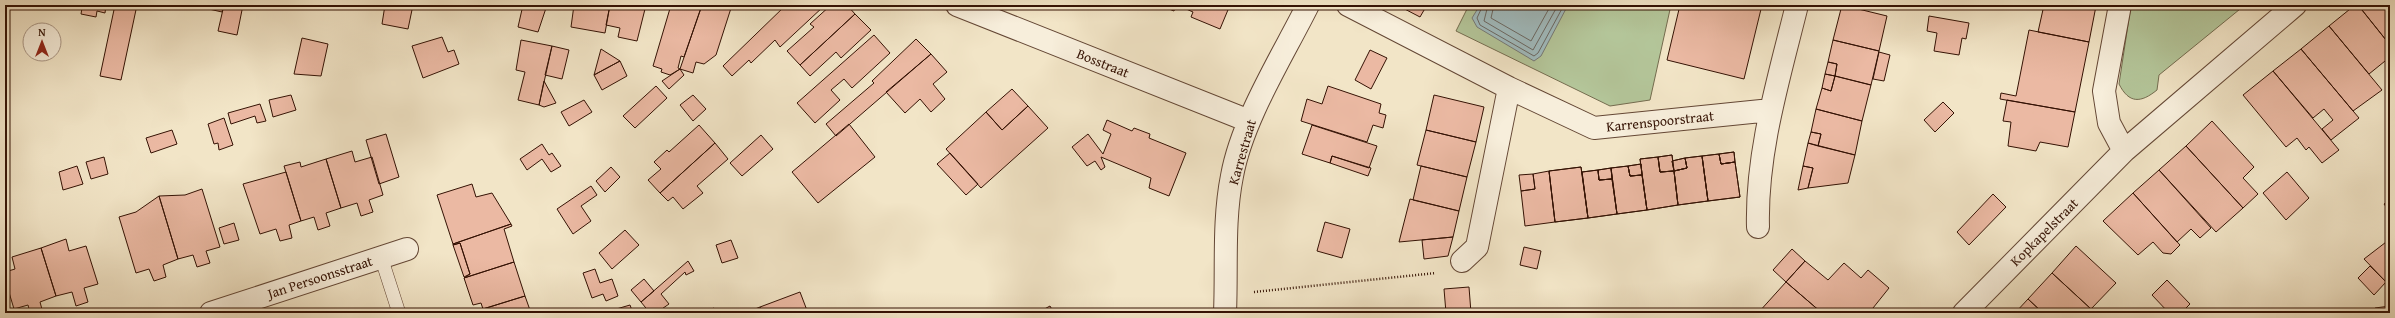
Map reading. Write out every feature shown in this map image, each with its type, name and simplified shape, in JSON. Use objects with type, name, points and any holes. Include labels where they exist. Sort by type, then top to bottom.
[{"type":"street","name":"Bosstraat","points":[[957,5],[1249,121]]},
{"type":"street","name":"Karrestraat","points":[[1225,304],[1227,232],[1232,176],[1249,121],[1308,5]]},
{"type":"street","name":"Karrenspoorstraat","points":[[1348,5],[1509,88],[1594,128],[1771,110]]},
{"type":"street","points":[[1758,227],[1757,192],[1771,110],[1797,5]]},
{"type":"street","points":[[2120,5],[2104,91],[2109,123],[2124,151]]},
{"type":"street","name":"Kopkapelstraat","points":[[1964,313],[2124,151],[2295,5]]},
{"type":"street","points":[[1462,261],[1477,247],[1509,88]]},
{"type":"street","name":"Jan Persoonsstraat","points":[[211,313],[407,249]]},
{"type":"lane","points":[[381,257],[399,313]]},
{"type":"path","points":[[1225,304],[1450,272],[1462,261]]},
{"type":"green space","points":[[1469,5],[1671,5],[1650,100],[1610,106],[1456,31]]},
{"type":"green space","points":[[2131,5],[2245,5],[2159,75],[2157,90],[2146,97],[2136,99],[2127,95],[2119,84]]},
{"type":"water","points":[[1480,5],[1568,5],[1541,56],[1534,61],[1477,27],[1472,18]]},
{"type":"building","points":[[75,5],[106,5],[105,13],[97,11],[96,17],[81,14],[82,8]]},
{"type":"building","points":[[115,5],[137,5],[121,80],[100,76]]},
{"type":"building","points":[[201,5],[224,5],[222,12],[200,7]]},
{"type":"building","points":[[224,5],[243,5],[237,35],[218,31]]},
{"type":"building","points":[[385,5],[413,5],[408,29],[382,24]]},
{"type":"building","points":[[523,5],[547,5],[538,32],[518,27]]},
{"type":"building","points":[[574,5],[610,5],[605,33],[571,27]]},
{"type":"building","points":[[610,5],[646,5],[637,41],[618,37],[620,28],[606,25]]},
{"type":"building","points":[[671,5],[702,5],[684,57],[681,56],[678,68],[680,69],[670,75],[661,72],[662,69],[653,66]]},
{"type":"building","points":[[702,5],[732,5],[716,55],[704,64],[696,62],[693,73],[680,69]]},
{"type":"building","points":[[786,5],[824,6],[780,47],[775,40],[751,63],[749,60],[732,76],[723,66]]},
{"type":"building","points":[[831,5],[847,5],[855,14],[800,65],[787,51],[814,27],[810,24]]},
{"type":"building","points":[[1159,5],[1176,5],[1174,11]]},
{"type":"building","points":[[1177,5],[1230,5],[1220,29],[1191,17],[1193,12]]},
{"type":"building","points":[[1397,5],[1427,5],[1420,17]]},
{"type":"building","points":[[1680,5],[1762,5],[1744,79],[1667,60]]},
{"type":"building","points":[[1842,5],[1887,16],[1879,51],[1833,40]]},
{"type":"building","points":[[1871,5],[1889,5],[1888,9]]},
{"type":"building","points":[[2044,5],[2096,6],[2089,42],[2038,32]]},
{"type":"building","points":[[2355,5],[2358,5],[2390,45],[2390,57],[2369,74],[2329,26]]},
{"type":"building","points":[[2358,5],[2390,5],[2390,45]]},
{"type":"building","points":[[855,14],[871,30],[841,58],[836,52],[810,76],[800,65]]},
{"type":"building","points":[[1929,16],[1969,23],[1966,39],[1962,38],[1959,55],[1934,51],[1937,33],[1927,31]]},
{"type":"building","points":[[2329,26],[2382,90],[2353,111],[2301,49]]},
{"type":"building","points":[[2029,30],[2089,42],[2075,112],[2000,99],[2001,93],[2016,96]]},
{"type":"building","points":[[874,35],[890,53],[852,88],[844,79],[831,90],[840,100],[815,123],[797,103]]},
{"type":"building","points":[[442,37],[448,52],[454,50],[459,64],[423,78],[412,46]]},
{"type":"building","points":[[302,38],[328,44],[321,76],[294,74]]},
{"type":"building","points":[[916,39],[931,54],[836,136],[826,124],[874,83],[872,81]]},
{"type":"building","points":[[521,40],[552,46],[539,105],[518,100],[525,72],[516,70]]},
{"type":"building","points":[[1833,40],[1879,51],[1871,85],[1835,76],[1837,64],[1828,62]]},
{"type":"building","points":[[552,46],[569,50],[562,79],[545,75]]},
{"type":"building","points":[[601,49],[620,61],[594,75]]},
{"type":"building","points":[[2301,49],[2359,118],[2331,140],[2322,129],[2333,120],[2324,109],[2313,118],[2273,71]]},
{"type":"building","points":[[1370,50],[1387,58],[1371,89],[1355,80]]},
{"type":"building","points":[[1879,52],[1890,55],[1884,81],[1873,79]]},
{"type":"building","points":[[931,54],[947,72],[933,84],[945,99],[931,112],[920,99],[905,113],[886,92]]},
{"type":"building","points":[[620,61],[627,76],[602,90],[594,75]]},
{"type":"building","points":[[1828,62],[1837,64],[1835,76],[1825,74]]},
{"type":"building","points":[[680,69],[684,75],[669,89],[662,81]]},
{"type":"building","points":[[2273,71],[2339,150],[2322,163],[2309,147],[2306,150],[2297,138],[2286,147],[2243,95]]},
{"type":"building","points":[[1825,74],[1835,76],[1831,91],[1822,88]]},
{"type":"building","points":[[1835,76],[1871,85],[1862,121],[1816,109],[1822,88],[1831,91]]},
{"type":"building","points":[[544,81],[556,103],[544,107],[539,105]]},
{"type":"building","points":[[656,86],[667,98],[635,128],[623,116]]},
{"type":"building","points":[[1328,86],[1381,104],[1379,113],[1386,115],[1383,128],[1373,125],[1367,142],[1301,121],[1307,99],[1322,104]]},
{"type":"building","points":[[1012,89],[1028,106],[1002,130],[986,112]]},
{"type":"building","points":[[291,95],[296,110],[273,117],[269,100]]},
{"type":"building","points":[[693,95],[706,109],[693,121],[680,105]]},
{"type":"building","points":[[1434,95],[1484,107],[1476,142],[1426,130]]},
{"type":"building","points":[[584,100],[592,112],[569,126],[561,112]]},
{"type":"building","points":[[2007,100],[2075,112],[2068,147],[2040,142],[2036,151],[2008,146],[2011,122],[2003,121]]},
{"type":"building","points":[[1943,102],[1954,113],[1935,132],[1924,120]]},
{"type":"building","points":[[260,104],[266,121],[257,123],[255,116],[231,124],[228,113]]},
{"type":"building","points":[[1028,106],[1048,128],[981,188],[946,149],[986,112],[1002,130]]},
{"type":"building","points":[[1816,109],[1862,121],[1855,155],[1818,146],[1821,134],[1811,132]]},
{"type":"building","points":[[224,118],[233,145],[219,150],[218,143],[214,144],[208,124]]},
{"type":"building","points":[[1107,120],[1132,131],[1134,128],[1150,134],[1149,138],[1186,153],[1169,196],[1149,188],[1151,178],[1101,157],[1105,167],[1101,170],[1095,161],[1087,166],[1072,147],[1088,134],[1103,154],[1111,134],[1103,130]]},
{"type":"building","points":[[2212,121],[2254,167],[2243,178],[2258,194],[2243,208],[2186,146]]},
{"type":"building","points":[[849,124],[875,157],[818,203],[792,172]]},
{"type":"building","points":[[699,125],[715,143],[660,193],[648,180],[661,169],[654,162],[667,150],[669,152]]},
{"type":"building","points":[[1312,125],[1377,146],[1369,168],[1332,156],[1330,163],[1302,154]]},
{"type":"building","points":[[172,130],[177,144],[151,153],[146,138]]},
{"type":"building","points":[[1426,130],[1476,142],[1467,177],[1417,165]]},
{"type":"building","points":[[1811,132],[1821,134],[1818,146],[1808,143]]},
{"type":"building","points":[[386,134],[399,177],[379,184],[366,140]]},
{"type":"building","points":[[761,135],[773,149],[742,176],[730,163]]},
{"type":"building","points":[[715,143],[728,159],[697,186],[703,193],[683,209],[673,197],[668,201],[660,193]]},
{"type":"building","points":[[1808,143],[1855,155],[1848,183],[1808,188],[1813,168],[1803,166]]},
{"type":"building","points":[[542,144],[549,155],[552,153],[561,166],[551,172],[542,159],[527,170],[520,159]]},
{"type":"building","points":[[2186,146],[2243,208],[2216,232],[2159,170]]},
{"type":"building","points":[[352,151],[355,162],[372,157],[383,195],[369,200],[373,212],[361,216],[357,203],[341,208],[326,159]]},
{"type":"building","points":[[1734,152],[1735,162],[1721,164],[1719,154]]},
{"type":"building","points":[[1734,152],[1735,162],[1721,164],[1719,154]]},
{"type":"building","points":[[950,153],[978,184],[966,195],[937,164]]},
{"type":"building","points":[[1719,154],[1721,164],[1735,162],[1740,197],[1708,201],[1702,156]]},
{"type":"building","points":[[1719,154],[1721,164],[1735,162],[1740,197],[1708,201],[1702,156]]},
{"type":"building","points":[[1672,155],[1674,171],[1660,172],[1658,157]]},
{"type":"building","points":[[1672,155],[1674,171],[1660,172],[1658,157]]},
{"type":"building","points":[[1332,156],[1371,168],[1368,176],[1330,163]]},
{"type":"building","points":[[1702,156],[1708,201],[1678,205],[1674,171],[1687,168],[1685,158]]},
{"type":"building","points":[[1702,156],[1708,201],[1678,205],[1674,171],[1687,168],[1685,158]]},
{"type":"building","points":[[104,157],[108,174],[91,179],[86,162]]},
{"type":"building","points":[[1658,157],[1660,172],[1674,171],[1678,205],[1647,210],[1640,159]]},
{"type":"building","points":[[1658,157],[1660,172],[1674,171],[1678,205],[1647,210],[1640,159]]},
{"type":"building","points":[[1685,158],[1687,168],[1674,171],[1672,161]]},
{"type":"building","points":[[1685,158],[1687,168],[1674,171],[1672,161]]},
{"type":"building","points":[[326,159],[341,208],[326,213],[330,226],[318,230],[314,217],[301,221],[284,166],[300,162],[301,167]]},
{"type":"building","points":[[1641,164],[1642,175],[1630,176],[1628,166]]},
{"type":"building","points":[[1641,164],[1642,175],[1630,176],[1628,166]]},
{"type":"building","points":[[77,166],[83,184],[63,190],[59,172]]},
{"type":"building","points":[[1421,166],[1467,177],[1459,211],[1413,200]]},
{"type":"building","points":[[1628,166],[1630,176],[1642,175],[1647,210],[1617,214],[1611,168]]},
{"type":"building","points":[[1628,166],[1630,176],[1642,175],[1647,210],[1617,214],[1611,168]]},
{"type":"building","points":[[1803,166],[1813,168],[1808,188],[1798,190]]},
{"type":"building","points":[[611,167],[620,177],[605,192],[596,181]]},
{"type":"building","points":[[1581,167],[1588,218],[1555,222],[1549,171]]},
{"type":"building","points":[[1581,167],[1588,218],[1555,222],[1549,171]]},
{"type":"building","points":[[1611,168],[1612,179],[1599,180],[1598,170]]},
{"type":"building","points":[[1611,168],[1612,179],[1599,180],[1598,170]]},
{"type":"building","points":[[1598,170],[1599,180],[1612,179],[1617,214],[1588,218],[1582,172]]},
{"type":"building","points":[[1598,170],[1599,180],[1612,179],[1617,214],[1588,218],[1582,172]]},
{"type":"building","points":[[2159,170],[2211,228],[2200,238],[2191,229],[2177,242],[2133,193]]},
{"type":"building","points":[[1549,171],[1555,222],[1525,226],[1521,191],[1535,189],[1533,174]]},
{"type":"building","points":[[286,172],[301,221],[289,225],[292,238],[280,241],[276,229],[260,234],[243,184]]},
{"type":"building","points":[[2287,172],[2309,198],[2286,220],[2263,193]]},
{"type":"building","points":[[1533,174],[1535,189],[1521,191],[1519,175]]},
{"type":"building","points":[[472,184],[476,197],[492,193],[511,224],[453,244],[437,195]]},
{"type":"building","points":[[591,186],[597,195],[581,206],[591,221],[573,234],[557,209]]},
{"type":"building","points":[[202,189],[220,247],[206,251],[210,263],[197,267],[193,255],[178,259],[159,196],[185,195]]},
{"type":"building","points":[[2133,193],[2180,245],[2171,254],[2163,253],[2153,242],[2138,255],[2103,221]]},
{"type":"building","points":[[1993,194],[2006,207],[1969,245],[1957,232]]},
{"type":"building","points":[[159,196],[178,259],[163,265],[166,277],[154,281],[149,269],[136,273],[119,217],[136,212]]},
{"type":"building","points":[[1410,199],[1459,211],[1453,237],[1399,242]]},
{"type":"building","points":[[2390,200],[2390,212],[2384,204]]},
{"type":"building","points":[[1325,222],[1350,229],[1342,258],[1317,251]]},
{"type":"building","points":[[234,223],[239,240],[224,244],[219,228]]},
{"type":"building","points":[[511,224],[512,226],[504,229],[514,262],[464,278],[470,274],[460,243],[453,244]]},
{"type":"building","points":[[625,230],[639,245],[612,269],[599,253]]},
{"type":"building","points":[[1453,237],[1448,256],[1424,259],[1422,240]]},
{"type":"building","points":[[66,239],[69,251],[86,246],[98,284],[84,288],[88,302],[76,306],[72,292],[56,296],[41,248]]},
{"type":"building","points":[[2390,239],[2390,286],[2364,259]]},
{"type":"building","points":[[731,240],[738,258],[722,263],[716,245]]},
{"type":"building","points":[[460,243],[470,274],[464,277],[453,245]]},
{"type":"building","points":[[2076,246],[2116,283],[2091,309],[2052,273]]},
{"type":"building","points":[[1524,247],[1541,251],[1537,269],[1520,265]]},
{"type":"building","points":[[41,248],[56,296],[40,302],[43,313],[30,313],[28,305],[14,309],[5,279],[5,272],[15,269],[12,257]]},
{"type":"building","points":[[1792,249],[1805,261],[1786,282],[1773,270]]},
{"type":"building","points":[[688,261],[694,271],[686,275],[685,272],[661,294],[669,304],[656,313],[650,313],[641,302]]},
{"type":"building","points":[[1805,261],[1828,280],[1844,263],[1861,278],[1868,270],[1889,288],[1869,313],[1822,313],[1786,282]]},
{"type":"building","points":[[514,262],[525,296],[483,309],[481,303],[473,305],[464,278]]},
{"type":"building","points":[[2370,266],[2386,282],[2374,295],[2358,278]]},
{"type":"building","points":[[595,269],[600,283],[612,279],[618,296],[606,301],[603,294],[592,298],[583,273]]},
{"type":"building","points":[[2052,273],[2091,309],[2088,313],[2043,313],[2028,299]]},
{"type":"building","points":[[644,279],[654,291],[641,302],[631,290]]},
{"type":"building","points":[[2167,280],[2190,304],[2181,313],[2169,313],[2152,295]]},
{"type":"building","points":[[1786,282],[1822,313],[1758,313]]},
{"type":"building","points":[[1469,287],[1471,313],[1446,313],[1444,289]]},
{"type":"building","points":[[800,292],[808,313],[762,313],[760,307]]},
{"type":"building","points":[[525,296],[531,313],[484,313],[483,309]]},
{"type":"building","points":[[2028,299],[2043,313],[2015,313]]},
{"type":"building","points":[[630,305],[633,313],[614,313],[613,310]]},
{"type":"building","points":[[1050,306],[1054,313],[1037,313]]},
{"type":"building","points":[[2390,306],[2390,313],[2375,313],[2375,308]]},
{"type":"building","points":[[760,307],[762,313],[745,313]]},
{"type":"building","points":[[714,308],[715,313],[702,313]]}]
